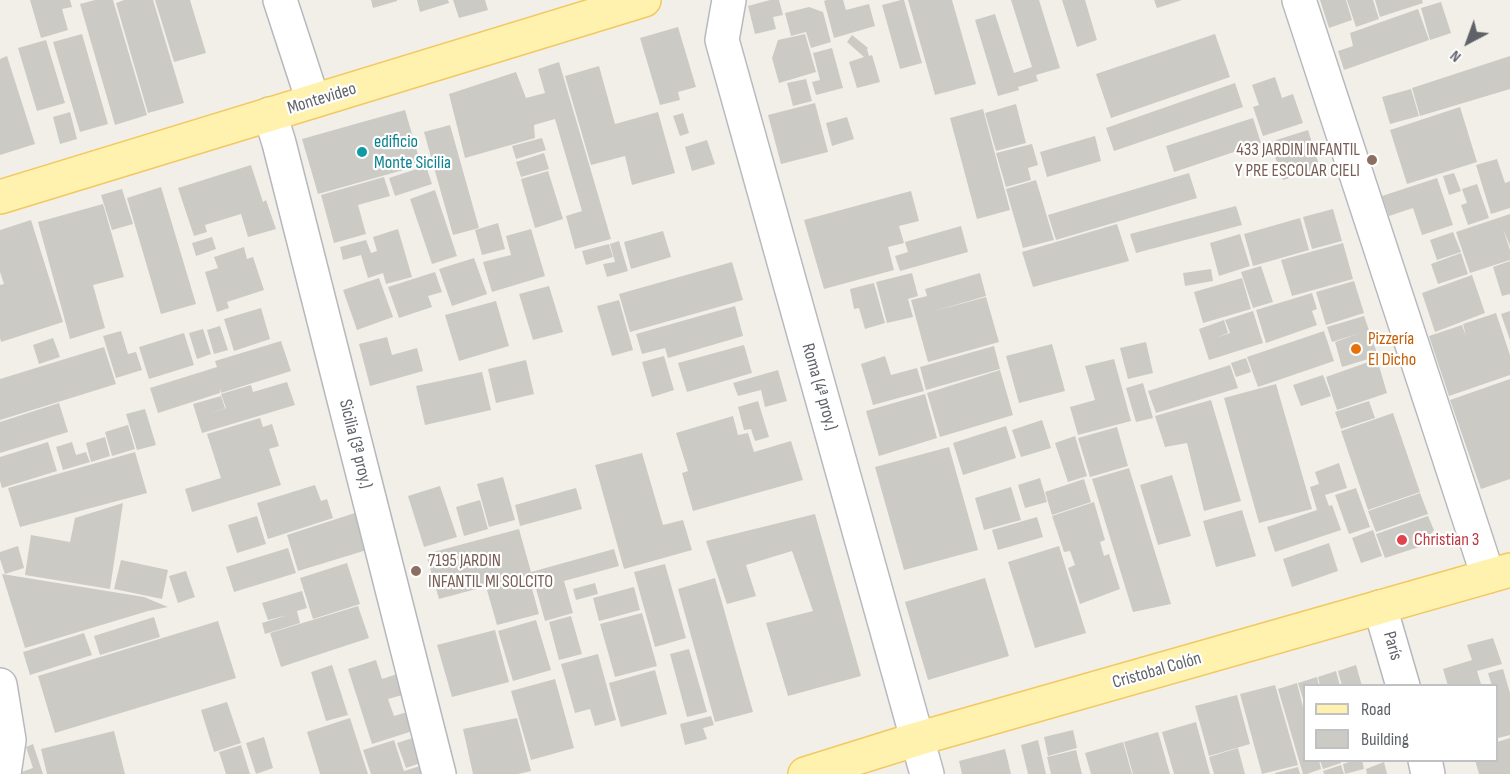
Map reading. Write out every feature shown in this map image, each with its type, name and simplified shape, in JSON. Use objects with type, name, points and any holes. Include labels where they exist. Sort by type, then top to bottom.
[{"type":"main road","name":"Montevideo","points":[[0,197],[644,0]]},
{"type":"main road","name":"Cristobal Colón","points":[[804,774],[918,739],[1499,573]]},
{"type":"street","points":[[280,0],[313,101]]},
{"type":"street","name":"Roma (4ª proy.)","points":[[729,0],[722,40],[927,774]]},
{"type":"street","points":[[1299,0],[1499,573]]},
{"type":"street","name":"Sicilia (3ª proy.)","points":[[270,114],[439,774]]},
{"type":"street","name":"París","points":[[1380,607],[1402,684]]},
{"type":"street","points":[[0,685],[9,740],[4,774]]},
{"type":"building","points":[[30,0],[70,0],[72,7],[62,9],[68,30],[41,38]]},
{"type":"building","points":[[95,0],[113,0],[147,115],[115,125],[80,4]]},
{"type":"building","points":[[124,0],[153,0],[184,103],[148,113],[116,3]]},
{"type":"building","points":[[155,0],[190,0],[206,53],[174,62]]},
{"type":"building","points":[[371,0],[397,0],[397,1],[373,8]]},
{"type":"building","points":[[417,0],[448,0],[449,3],[420,12]]},
{"type":"building","points":[[453,0],[485,0],[488,10],[459,18]]},
{"type":"building","points":[[779,0],[783,15],[773,17],[776,29],[755,34],[748,6]]},
{"type":"building","points":[[843,0],[846,10],[869,4],[875,26],[834,38],[824,1]]},
{"type":"building","points":[[904,0],[922,63],[900,69],[882,5]]},
{"type":"building","points":[[908,0],[952,0],[976,84],[935,95]]},
{"type":"building","points":[[1011,0],[1039,0],[1060,68],[1036,75],[1038,81],[998,96],[975,20],[995,14],[1014,73],[1032,67]]},
{"type":"building","points":[[1062,0],[1085,0],[1097,40],[1077,47]]},
{"type":"building","points":[[1154,0],[1182,0],[1157,8]]},
{"type":"building","points":[[1320,0],[1346,0],[1352,20],[1329,28]]},
{"type":"building","points":[[1347,0],[1373,0],[1379,19],[1356,27]]},
{"type":"building","points":[[1375,0],[1422,0],[1423,3],[1380,17]]},
{"type":"building","points":[[1441,2],[1451,33],[1430,40],[1421,8]]},
{"type":"building","points":[[809,7],[823,12],[831,42],[811,48],[806,32],[791,36],[785,13]]},
{"type":"building","points":[[1418,9],[1429,40],[1344,70],[1338,51],[1353,46],[1350,33]]},
{"type":"building","points":[[678,27],[696,87],[678,92],[680,100],[660,105],[640,38]]},
{"type":"building","points":[[82,34],[108,124],[80,132],[53,42]]},
{"type":"building","points":[[805,34],[816,72],[779,83],[772,58],[778,40]]},
{"type":"building","points":[[1215,34],[1230,77],[1111,118],[1096,74]]},
{"type":"building","points":[[852,35],[868,48],[880,82],[857,88],[849,62],[864,57],[847,42]]},
{"type":"building","points":[[46,40],[65,103],[37,111],[18,48]]},
{"type":"building","points":[[832,48],[843,88],[816,95],[812,82],[820,80],[813,53]]},
{"type":"building","points":[[7,56],[35,144],[0,155],[0,59]]},
{"type":"building","points":[[1510,56],[1510,89],[1420,116],[1412,88]]},
{"type":"building","points":[[559,62],[611,239],[575,249],[566,216],[582,211],[555,119],[534,125],[535,138],[465,158],[449,94],[516,72],[526,98],[545,93],[538,69]]},
{"type":"building","points":[[599,66],[615,124],[658,112],[675,173],[632,185],[625,156],[591,165],[565,76]]},
{"type":"building","points":[[1275,77],[1282,98],[1293,94],[1303,123],[1263,136],[1253,107],[1259,105],[1252,85]]},
{"type":"building","points":[[806,79],[812,101],[793,106],[787,83]]},
{"type":"building","points":[[1235,83],[1243,107],[1114,151],[1106,128]]},
{"type":"building","points":[[1411,89],[1419,116],[1390,124],[1382,97]]},
{"type":"building","points":[[815,103],[828,152],[781,164],[768,115]]},
{"type":"building","points":[[1016,104],[1026,143],[996,151],[985,113]]},
{"type":"building","points":[[1460,107],[1477,162],[1407,184],[1390,130]]},
{"type":"building","points":[[983,109],[1010,210],[977,219],[950,118]]},
{"type":"building","name":"edificio Monte Sicilia","points":[[405,110],[421,165],[318,194],[302,139]]},
{"type":"building","points":[[70,112],[77,139],[60,144],[53,117]]},
{"type":"building","points":[[683,113],[689,133],[680,136],[673,116]]},
{"type":"building","points":[[847,117],[854,139],[832,146],[826,123]]},
{"type":"building","points":[[1253,118],[1261,143],[1174,172],[1166,146]]},
{"type":"building","points":[[450,125],[479,228],[453,235],[424,132]]},
{"type":"building","points":[[1308,130],[1320,168],[1283,180],[1270,142]]},
{"type":"building","points":[[1095,136],[1101,161],[1047,177],[1040,152]]},
{"type":"building","points":[[542,138],[546,150],[516,159],[512,146]]},
{"type":"building","points":[[707,140],[715,164],[692,171],[685,147]]},
{"type":"building","points":[[1032,144],[1038,165],[1028,168],[1031,180],[1006,187],[996,153]]},
{"type":"building","points":[[544,153],[549,169],[521,177],[516,162]]},
{"type":"building","points":[[1497,159],[1505,183],[1510,181],[1510,208],[1491,214],[1476,165]]},
{"type":"building","points":[[251,165],[263,202],[266,200],[276,229],[248,237],[241,214],[205,225],[207,232],[194,236],[178,188]]},
{"type":"building","points":[[426,166],[432,184],[395,196],[389,178]]},
{"type":"building","points":[[548,171],[563,219],[535,228],[521,179]]},
{"type":"building","points":[[1189,173],[1197,198],[1056,240],[1048,215]]},
{"type":"building","points":[[1454,173],[1461,191],[1449,195],[1443,176]]},
{"type":"building","points":[[384,177],[390,196],[358,205],[366,234],[334,243],[321,195]]},
{"type":"building","points":[[1437,178],[1453,225],[1422,235],[1413,208],[1389,216],[1382,196]]},
{"type":"building","points":[[1036,180],[1054,240],[1023,248],[1006,189]]},
{"type":"building","points":[[1477,184],[1489,218],[1468,225],[1461,205],[1467,203],[1462,189]]},
{"type":"building","points":[[161,187],[196,304],[161,314],[127,198]]},
{"type":"building","points":[[122,189],[133,224],[112,230],[101,195]]},
{"type":"building","points":[[435,190],[457,256],[432,264],[410,199]]},
{"type":"building","points":[[911,191],[919,221],[899,226],[904,243],[888,247],[894,270],[824,289],[804,220]]},
{"type":"building","points":[[103,204],[124,277],[93,285],[105,328],[70,339],[38,222]]},
{"type":"building","points":[[1236,206],[1242,225],[1136,253],[1130,234]]},
{"type":"building","points":[[1333,209],[1342,241],[1312,249],[1303,217]]},
{"type":"building","points":[[1510,214],[1510,246],[1503,229],[1510,250],[1510,260],[1470,273],[1456,232]]},
{"type":"building","points":[[1300,218],[1309,250],[1253,266],[1244,234]]},
{"type":"building","points":[[31,220],[63,322],[1,342],[0,285],[4,284],[0,272],[0,230]]},
{"type":"building","points":[[498,223],[505,249],[482,255],[475,230]]},
{"type":"building","points":[[1117,224],[1129,261],[1033,287],[1022,252]]},
{"type":"building","points":[[961,226],[968,252],[900,271],[895,256],[908,252],[905,242]]},
{"type":"building","points":[[398,229],[412,277],[386,284],[383,273],[368,278],[361,255],[343,260],[340,247],[366,240],[371,253],[377,251],[373,237]]},
{"type":"building","points":[[531,229],[545,276],[492,292],[483,262],[511,255],[506,236]]},
{"type":"building","points":[[663,231],[671,257],[631,269],[624,242]]},
{"type":"building","points":[[1453,232],[1461,252],[1437,260],[1430,240]]},
{"type":"building","points":[[1240,234],[1250,266],[1219,276],[1210,243]]},
{"type":"building","points":[[212,237],[216,249],[196,256],[192,243]]},
{"type":"building","points":[[619,241],[628,271],[607,277],[603,264],[615,262],[610,244]]},
{"type":"building","points":[[1343,243],[1353,279],[1292,296],[1281,260]]},
{"type":"building","points":[[609,244],[613,257],[586,265],[582,251]]},
{"type":"building","points":[[244,247],[247,259],[253,257],[264,290],[227,302],[229,308],[217,312],[205,272],[218,268],[214,257]]},
{"type":"building","points":[[1461,253],[1468,274],[1438,284],[1431,264]]},
{"type":"building","points":[[474,258],[487,294],[452,306],[439,269]]},
{"type":"building","points":[[1510,261],[1510,294],[1502,296],[1493,267]]},
{"type":"building","points":[[732,262],[743,300],[630,332],[619,294]]},
{"type":"building","points":[[1261,266],[1273,302],[1253,308],[1241,272]]},
{"type":"building","points":[[1211,269],[1213,281],[1185,286],[1183,273]]},
{"type":"building","points":[[435,272],[442,292],[428,296],[432,307],[399,318],[388,287]]},
{"type":"building","points":[[912,273],[918,296],[908,299],[913,317],[887,323],[876,282]]},
{"type":"building","points":[[980,273],[986,296],[931,312],[986,297],[999,342],[928,362],[911,300],[927,296],[925,289]]},
{"type":"building","points":[[1472,275],[1485,313],[1435,332],[1422,293]]},
{"type":"building","points":[[379,278],[393,317],[357,330],[343,290]]},
{"type":"building","points":[[1242,278],[1251,309],[1203,323],[1194,292]]},
{"type":"building","points":[[1354,281],[1364,313],[1326,325],[1316,292]]},
{"type":"building","points":[[874,283],[885,323],[865,329],[859,308],[854,309],[850,289]]},
{"type":"building","points":[[549,286],[563,332],[533,340],[519,294]]},
{"type":"building","points":[[1312,293],[1317,309],[1312,311],[1317,325],[1266,343],[1256,310]]},
{"type":"building","points":[[619,300],[633,350],[612,356],[597,306]]},
{"type":"building","points":[[496,301],[509,346],[459,361],[445,315]]},
{"type":"building","points":[[735,306],[743,336],[668,358],[665,348],[642,354],[636,334]]},
{"type":"building","points":[[261,308],[270,339],[234,351],[224,319]]},
{"type":"building","points":[[1253,311],[1263,343],[1209,360],[1199,329],[1224,320],[1228,333],[1215,338],[1230,333],[1225,320]]},
{"type":"building","points":[[1510,311],[1510,340],[1501,314]]},
{"type":"building","points":[[1496,313],[1510,355],[1510,375],[1449,396],[1429,336],[1462,325],[1466,336],[1463,324]]},
{"type":"building","name":"Pizzería El Dicho","points":[[1364,316],[1378,356],[1342,367],[1335,342],[1360,333],[1332,342],[1327,327]]},
{"type":"building","points":[[220,326],[228,350],[214,354],[207,330]]},
{"type":"building","points":[[203,329],[211,354],[197,359],[189,333]]},
{"type":"building","points":[[121,331],[128,354],[136,352],[142,370],[116,378],[103,336]]},
{"type":"building","points":[[1324,331],[1334,361],[1258,387],[1247,357]]},
{"type":"building","points":[[184,333],[194,365],[149,379],[139,347]]},
{"type":"building","points":[[387,337],[392,355],[417,348],[423,371],[370,386],[359,344]]},
{"type":"building","points":[[53,338],[60,357],[39,364],[33,345]]},
{"type":"building","points":[[281,341],[291,371],[221,393],[220,389],[220,393],[158,413],[150,388],[217,367],[215,361]]},
{"type":"building","points":[[1146,342],[1153,373],[1128,379],[1120,348]]},
{"type":"building","points":[[1052,344],[1065,391],[1019,403],[1006,356]]},
{"type":"building","points":[[744,345],[752,373],[687,392],[678,363]]},
{"type":"building","points":[[994,346],[1000,369],[926,390],[920,367]]},
{"type":"building","points":[[104,347],[116,384],[0,420],[0,379]]},
{"type":"building","points":[[664,356],[674,390],[652,397],[642,362]]},
{"type":"building","points":[[885,356],[891,375],[917,368],[924,391],[873,405],[861,364]]},
{"type":"building","points":[[1246,358],[1251,372],[1236,377],[1231,363]]},
{"type":"building","points":[[1114,359],[1131,421],[1078,435],[1070,407],[1095,400],[1085,366]]},
{"type":"building","points":[[1377,359],[1387,393],[1337,410],[1326,377]]},
{"type":"building","points":[[526,360],[534,394],[496,403],[488,369]]},
{"type":"building","points":[[1230,365],[1238,388],[1156,413],[1148,391]]},
{"type":"building","points":[[778,370],[787,401],[765,407],[761,390],[738,396],[733,383]]},
{"type":"building","points":[[1000,370],[1013,415],[940,437],[927,393]]},
{"type":"building","points":[[482,372],[491,410],[425,425],[416,386]]},
{"type":"building","points":[[1323,375],[1331,396],[1301,406],[1293,385]]},
{"type":"building","points":[[1510,379],[1510,479],[1481,489],[1450,400]]},
{"type":"building","points":[[287,382],[295,405],[202,433],[193,404],[221,396],[225,408],[208,414],[226,408],[221,394],[251,385],[253,392]]},
{"type":"building","points":[[1143,383],[1153,418],[1136,422],[1126,388]]},
{"type":"building","points":[[1276,384],[1312,509],[1259,523],[1224,398]]},
{"type":"building","points":[[925,394],[937,438],[879,456],[866,411]]},
{"type":"building","points":[[1211,400],[1241,501],[1204,511],[1187,443],[1165,447],[1155,416]]},
{"type":"building","points":[[758,401],[769,437],[755,441],[751,429],[744,430],[738,407]]},
{"type":"building","points":[[1369,401],[1375,418],[1341,429],[1335,412]]},
{"type":"building","points":[[59,403],[68,432],[0,453],[0,422]]},
{"type":"building","points":[[145,409],[156,445],[137,450],[126,414]]},
{"type":"building","points":[[1393,413],[1420,492],[1368,510],[1341,431]]},
{"type":"building","points":[[733,416],[738,435],[748,433],[754,452],[791,441],[803,480],[693,511],[682,473],[688,471],[676,433]]},
{"type":"building","points":[[260,418],[263,427],[272,424],[279,446],[269,449],[281,485],[192,512],[185,489],[221,478],[207,434]]},
{"type":"building","points":[[1042,420],[1051,448],[1021,457],[1012,430]]},
{"type":"building","points":[[128,425],[135,449],[112,456],[105,432]]},
{"type":"building","points":[[1006,426],[1016,458],[963,475],[953,443]]},
{"type":"building","points":[[1117,427],[1128,466],[1090,477],[1078,438]]},
{"type":"building","points":[[1075,436],[1087,476],[1068,482],[1055,443]]},
{"type":"building","points":[[105,437],[110,456],[91,462],[86,443]]},
{"type":"building","points":[[48,442],[57,471],[2,488],[0,457]]},
{"type":"building","points":[[72,442],[76,455],[86,452],[90,462],[63,470],[56,447]]},
{"type":"building","points":[[949,447],[978,550],[904,570],[875,467]]},
{"type":"building","points":[[135,452],[147,493],[20,527],[8,488]]},
{"type":"building","points":[[642,453],[663,525],[683,520],[692,550],[624,569],[595,465]]},
{"type":"building","points":[[1339,463],[1347,488],[1325,495],[1329,506],[1332,505],[1341,530],[1275,552],[1267,527],[1317,510],[1310,487],[1319,484],[1315,472]]},
{"type":"building","points":[[1129,468],[1171,604],[1133,612],[1092,479]]},
{"type":"building","points":[[1172,475],[1191,536],[1158,545],[1140,485]]},
{"type":"building","points":[[503,477],[515,520],[489,527],[477,484]]},
{"type":"building","points":[[1040,478],[1047,502],[1025,508],[1018,485]]},
{"type":"building","points":[[1084,479],[1091,502],[1052,515],[1045,492]]},
{"type":"building","points":[[315,485],[321,501],[327,499],[333,518],[268,539],[257,503]]},
{"type":"building","points":[[440,486],[457,537],[424,547],[408,496]]},
{"type":"building","points":[[1011,487],[1021,520],[984,530],[975,498]]},
{"type":"building","points":[[576,488],[582,509],[520,526],[515,505]]},
{"type":"building","points":[[1356,488],[1370,527],[1349,534],[1335,495]]},
{"type":"building","points":[[1420,493],[1428,514],[1376,532],[1368,511]]},
{"type":"building","points":[[480,500],[488,529],[464,536],[456,507]]},
{"type":"building","points":[[1094,502],[1105,540],[1100,542],[1104,556],[1109,554],[1120,589],[1080,604],[1068,568],[1075,565],[1070,551],[1064,552],[1052,516]]},
{"type":"building","points":[[123,503],[110,589],[25,575],[31,535],[70,542],[75,518]]},
{"type":"building","points":[[1242,510],[1256,556],[1216,567],[1203,521]]},
{"type":"building","points":[[358,512],[370,549],[298,571],[287,535]]},
{"type":"building","points":[[815,514],[861,676],[788,696],[766,623],[813,611],[792,551],[746,565],[756,596],[727,604],[706,541]]},
{"type":"building","points":[[257,516],[266,544],[237,553],[228,525]]},
{"type":"building","name":"Christian 3","points":[[1428,516],[1434,530],[1422,546],[1385,558],[1376,534]]},
{"type":"building","points":[[1037,517],[1043,537],[998,550],[992,530]]},
{"type":"building","points":[[519,529],[531,572],[614,549],[619,566],[564,581],[573,613],[545,621],[532,574],[439,599],[426,554]]},
{"type":"building","points":[[1373,530],[1382,556],[1361,563],[1352,538]]},
{"type":"building","points":[[1329,543],[1338,571],[1292,587],[1283,559]]},
{"type":"building","points":[[18,546],[24,568],[5,574],[0,552]]},
{"type":"building","points":[[1059,546],[1086,633],[1035,648],[1008,562]]},
{"type":"building","points":[[288,548],[296,573],[234,592],[226,567]]},
{"type":"building","points":[[121,560],[168,570],[162,599],[114,589]]},
{"type":"building","points":[[347,563],[360,604],[313,619],[300,578]]},
{"type":"building","points":[[665,564],[686,638],[655,647],[634,572]]},
{"type":"building","points":[[186,571],[195,597],[178,603],[169,576]]},
{"type":"building","points":[[2,574],[144,597],[168,607],[25,648]]},
{"type":"building","points":[[529,578],[539,614],[497,625],[487,590]]},
{"type":"building","points":[[715,578],[753,712],[715,722],[678,589]]},
{"type":"building","points":[[985,578],[1009,656],[928,680],[905,602]]},
{"type":"building","points":[[595,583],[598,594],[576,600],[573,589]]},
{"type":"building","points":[[634,587],[640,610],[599,621],[593,598]]},
{"type":"building","points":[[302,591],[307,608],[297,611],[300,623],[265,634],[262,623],[288,615],[268,620],[262,603]]},
{"type":"building","points":[[358,606],[369,638],[281,667],[270,633]]},
{"type":"building","points":[[642,613],[657,666],[615,677],[600,624]]},
{"type":"building","points":[[571,616],[582,654],[559,660],[549,622]]},
{"type":"building","points":[[154,617],[160,637],[100,655],[94,636]]},
{"type":"building","points":[[536,620],[551,670],[513,681],[498,631]]},
{"type":"building","points":[[218,621],[236,678],[55,733],[38,676]]},
{"type":"building","points":[[495,630],[509,682],[452,697],[437,645]]},
{"type":"building","points":[[84,633],[92,655],[30,675],[23,652]]},
{"type":"building","points":[[1493,638],[1502,664],[1477,671],[1481,684],[1447,684],[1443,669],[1472,660],[1467,645]]},
{"type":"building","points":[[689,649],[707,712],[687,717],[670,654]]},
{"type":"building","points":[[598,654],[616,720],[595,726],[590,709],[575,713],[561,664]]},
{"type":"building","points":[[376,660],[382,679],[406,671],[413,692],[388,699],[394,716],[417,709],[422,728],[372,744],[348,669]]},
{"type":"building","points":[[332,665],[348,715],[326,721],[311,672]]},
{"type":"building","points":[[1356,665],[1361,684],[1341,684],[1338,671]]},
{"type":"building","points":[[1503,669],[1510,693],[1510,735],[1498,738],[1498,684],[1491,684],[1488,673]]},
{"type":"building","points":[[655,670],[667,714],[621,727],[609,683]]},
{"type":"building","points":[[1336,671],[1339,684],[1320,684],[1318,677]]},
{"type":"building","points":[[1317,677],[1319,684],[1303,684],[1303,699],[1298,683]]},
{"type":"building","points":[[555,679],[574,748],[531,760],[511,691]]},
{"type":"building","points":[[1297,683],[1303,707],[1303,762],[1319,762],[1321,769],[1303,774],[1278,689]]},
{"type":"building","points":[[1275,685],[1298,765],[1262,774],[1240,694]]},
{"type":"building","points":[[1237,695],[1250,744],[1209,756],[1195,706]]},
{"type":"building","points":[[227,702],[241,743],[214,752],[201,710]]},
{"type":"building","points":[[711,716],[714,725],[703,728],[707,739],[685,745],[680,724]]},
{"type":"building","points":[[350,718],[368,774],[320,774],[307,732]]},
{"type":"building","points":[[517,718],[531,771],[518,774],[473,774],[463,729]]},
{"type":"building","points":[[1196,722],[1210,774],[1174,774],[1162,732]]},
{"type":"building","points":[[1073,730],[1077,748],[1048,756],[1044,737]]},
{"type":"building","points":[[114,731],[125,774],[47,774],[41,749]]},
{"type":"building","points":[[1158,732],[1170,774],[1133,774],[1124,742]]},
{"type":"building","points":[[425,734],[432,759],[406,768],[397,743]]},
{"type":"building","points":[[264,737],[273,768],[256,774],[246,743]]},
{"type":"building","points":[[1510,738],[1510,774],[1479,774],[1476,762],[1498,762],[1498,742]]},
{"type":"building","points":[[394,740],[404,771],[430,763],[434,774],[371,774],[363,750]]},
{"type":"building","points":[[1038,740],[1046,774],[1028,774],[1021,745]]},
{"type":"building","points":[[1123,742],[1132,774],[1091,774],[1085,753]]},
{"type":"building","points":[[33,744],[43,774],[16,774],[33,768],[26,747]]},
{"type":"building","points":[[241,745],[250,774],[226,774],[219,752]]},
{"type":"building","points":[[1238,748],[1245,774],[1214,774],[1209,757]]},
{"type":"building","points":[[1005,749],[1011,774],[962,774],[959,761]]},
{"type":"building","points":[[1076,750],[1082,774],[1051,774],[1047,757]]},
{"type":"building","points":[[1321,762],[1341,762],[1341,763],[1323,769]]},
{"type":"building","points":[[1362,762],[1364,769],[1345,774],[1343,764]]},
{"type":"building","points":[[1384,762],[1387,774],[1367,774],[1366,769]]},
{"type":"building","points":[[1341,765],[1344,774],[1324,774],[1323,771]]},
{"type":"building","points":[[1298,767],[1300,774],[1275,774],[1275,773]]},
{"type":"place","name":"edificio Monte Sicilia","points":[[362,152]]},
{"type":"place","name":"433 JARDIN INFANTIL Y PRE ESCOLAR CIELI","points":[[1372,160]]},
{"type":"place","name":"Pizzería El Dicho","points":[[1356,349]]},
{"type":"place","name":"Christian 3","points":[[1402,540]]},
{"type":"place","name":"7195 JARDIN INFANTIL MI SOLCITO","points":[[416,571]]}]
